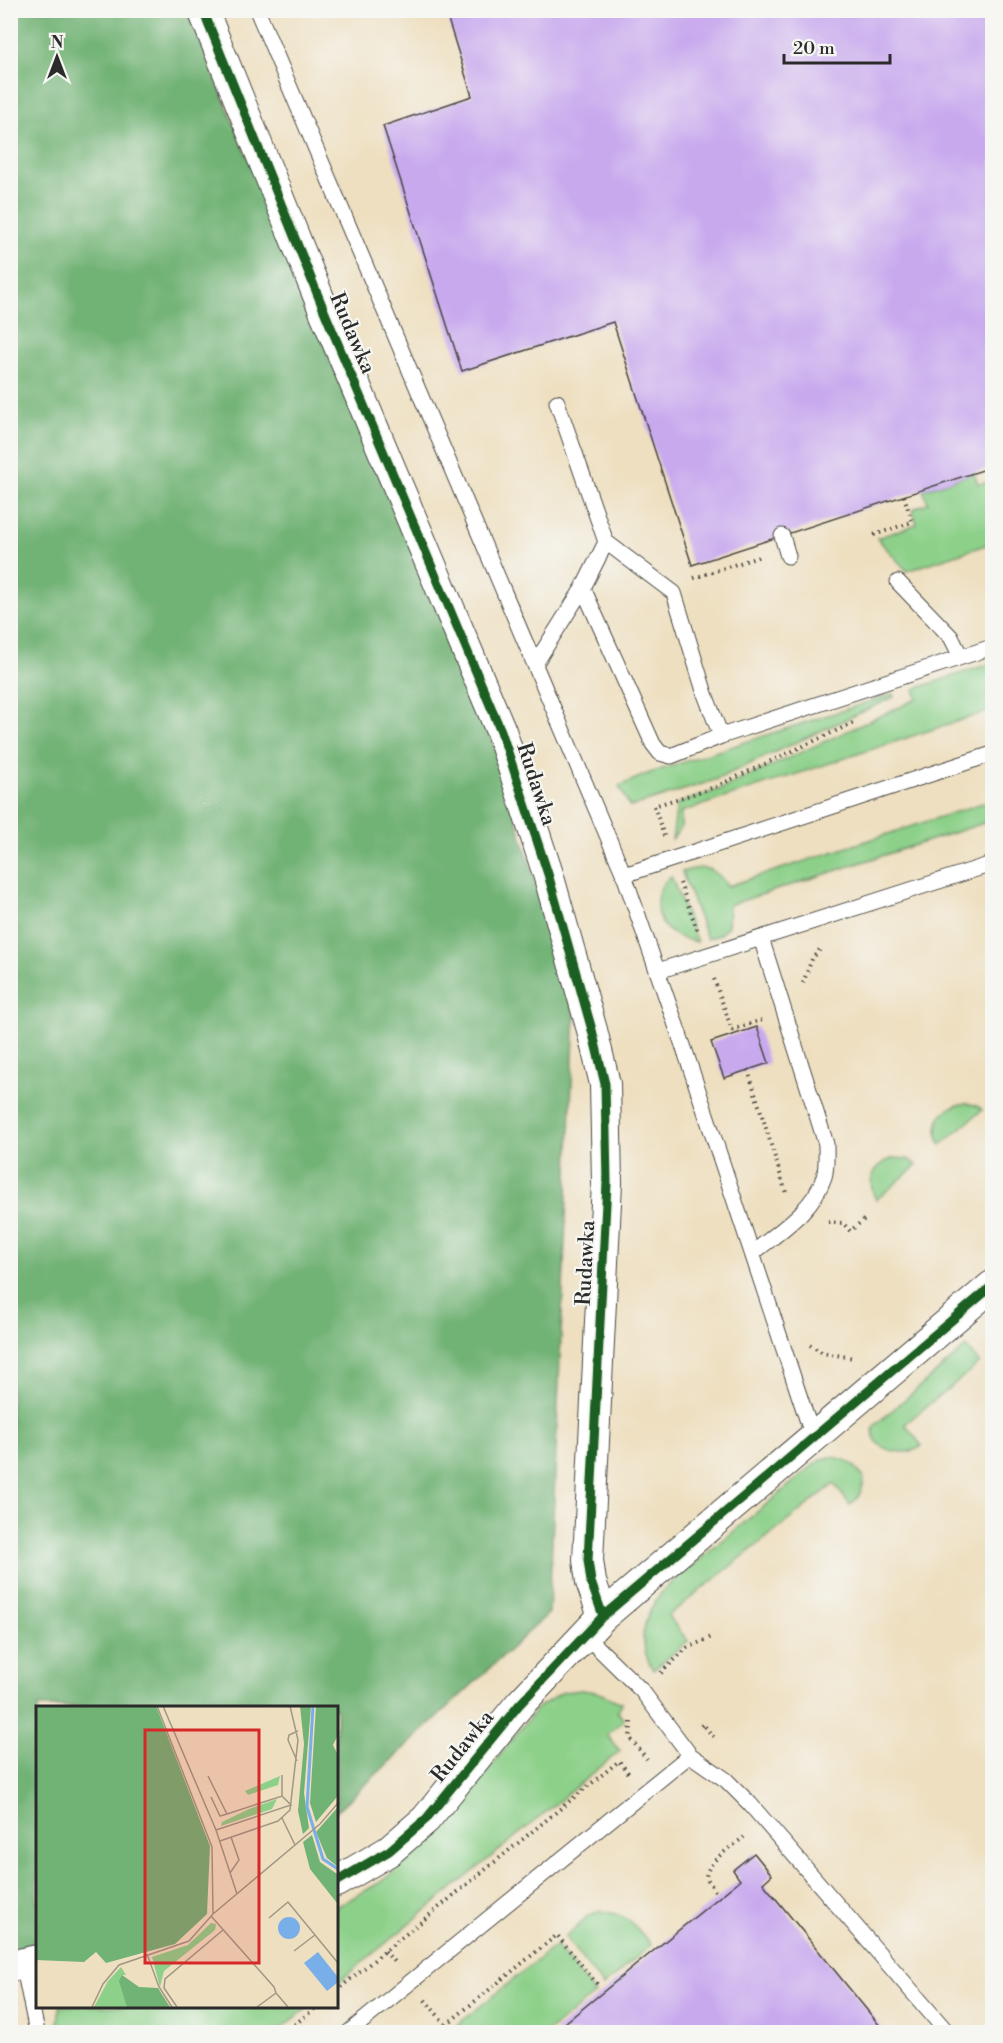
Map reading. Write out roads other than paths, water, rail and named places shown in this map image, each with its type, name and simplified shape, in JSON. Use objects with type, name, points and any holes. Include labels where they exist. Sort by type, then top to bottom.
[{"type":"street","name":"Rudawka","points":[[203,10],[321,302],[501,731],[548,874],[592,1030],[605,1084],[607,1183],[588,1560],[594,1626]]},
{"type":"street","name":"Rudawka","points":[[338,1881],[389,1851],[426,1819],[519,1705],[594,1626],[813,1437],[993,1286]]},
{"type":"lane","points":[[257,10],[624,875],[813,1437]]},
{"type":"lane","points":[[557,402],[606,542],[674,593],[705,694],[721,736]]},
{"type":"lane","points":[[782,536],[788,556]]},
{"type":"lane","points":[[535,664],[583,588],[606,542]]},
{"type":"lane","points":[[898,582],[951,637],[961,657]]},
{"type":"lane","points":[[583,588],[653,744],[660,753],[671,756],[721,736],[993,647]]},
{"type":"lane","points":[[624,875],[993,754]]},
{"type":"lane","points":[[658,971],[993,864]]},
{"type":"lane","points":[[753,1253],[800,1214],[814,1196],[824,1176],[826,1144],[760,938]]},
{"type":"lane","points":[[594,1626],[686,1749],[726,1780],[764,1821],[947,2032]]},
{"type":"lane","points":[[350,2032],[686,1749]]},
{"type":"lane","points":[[24,1963],[37,2032]]}]
